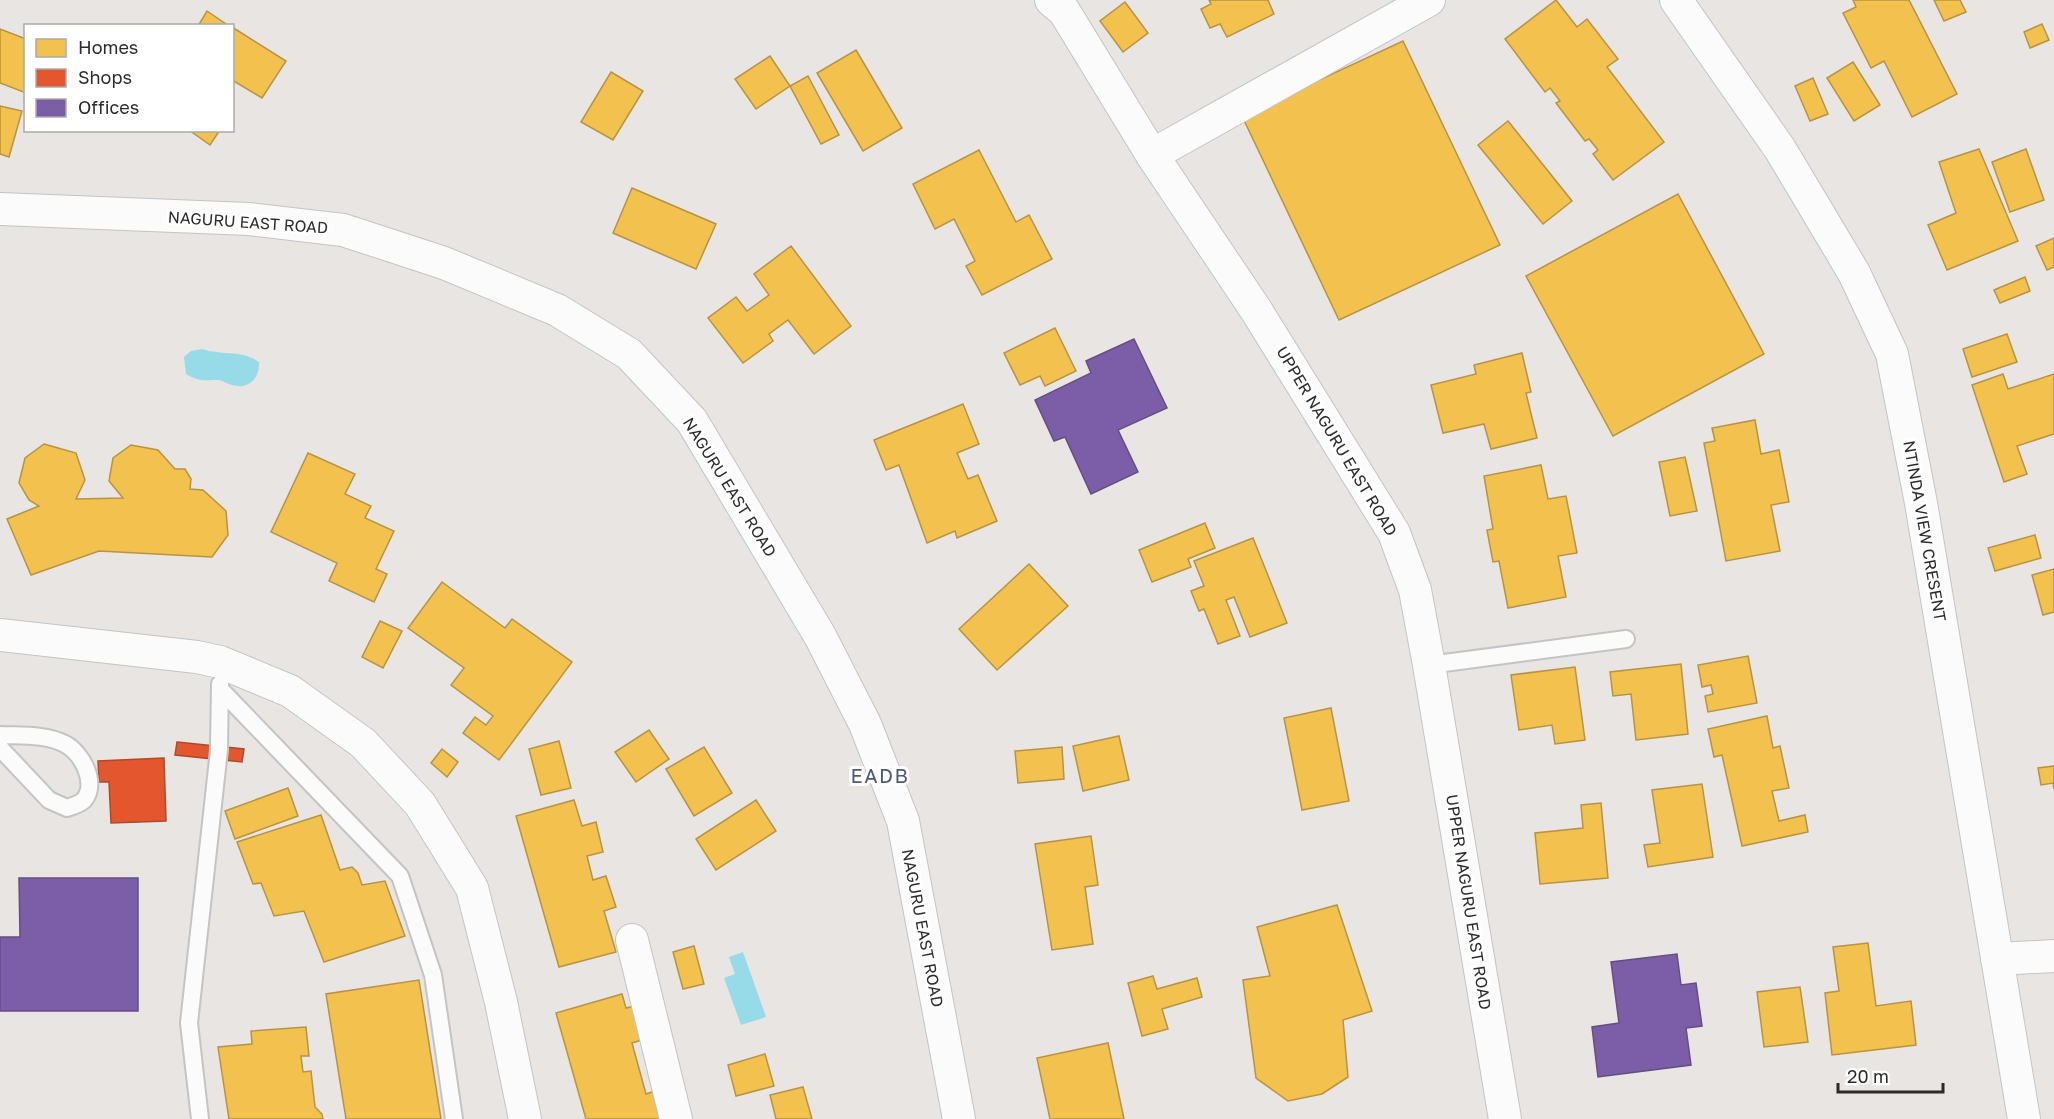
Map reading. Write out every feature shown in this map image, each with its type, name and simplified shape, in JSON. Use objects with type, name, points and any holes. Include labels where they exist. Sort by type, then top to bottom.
[{"type":"street","points":[[1152,155],[1429,0]]},
{"type":"street","name":"NTINDA VIEW CRESENT","points":[[1676,0],[1780,149],[1854,273],[1892,354],[1921,503],[2024,1119]]},
{"type":"street","name":"UPPER NAGURU EAST ROAD","points":[[1063,4],[1152,155],[1263,320],[1394,533],[1415,590],[1505,1119]]},
{"type":"street","name":"NAGURU EAST ROAD","points":[[0,209],[249,219],[344,230],[444,263],[557,310],[629,354],[692,420],[820,636],[865,724],[903,821],[959,1119]]},
{"type":"street","points":[[0,635],[197,657],[220,676],[290,691],[363,743],[420,804],[472,888],[501,1002],[525,1119]]},
{"type":"street","points":[[632,940],[676,1119]]},
{"type":"street","points":[[1997,959],[2054,956]]},
{"type":"lane","points":[[1429,665],[1626,639]]},
{"type":"lane","points":[[200,1119],[189,1023],[219,750],[220,676]]},
{"type":"lane","points":[[220,676],[316,786],[400,876],[433,975],[454,1119]]},
{"type":"lane","points":[[0,735],[39,737],[65,744],[78,756],[88,774],[89,792],[82,802],[67,808],[49,800],[0,748]]},
{"type":"water","points":[[202,349],[252,358],[259,362],[258,373],[244,386],[220,380],[202,380],[191,377],[186,374],[184,357],[191,351]]},
{"type":"water","points":[[743,952],[766,1017],[741,1025],[724,978],[735,974],[729,957]]},
{"type":"building: Homes","points":[[1209,0],[1268,0],[1274,14],[1227,37],[1220,24],[1210,28],[1201,9],[1211,4]]},
{"type":"building: Homes","points":[[1556,0],[1577,27],[1587,19],[1618,59],[1607,67],[1664,142],[1613,180],[1593,154],[1598,150],[1589,139],[1585,141],[1556,103],[1560,101],[1550,88],[1545,92],[1505,39]]},
{"type":"building: Homes","points":[[1853,0],[1909,0],[1957,94],[1912,117],[1884,61],[1871,68],[1843,13],[1856,7]]},
{"type":"building: Homes","points":[[1934,0],[1960,0],[1966,12],[1944,21]]},
{"type":"building: Homes","points":[[1125,2],[1148,33],[1123,52],[1100,21]]},
{"type":"building: Homes","points":[[207,11],[226,24],[199,24]]},
{"type":"building: Homes","points":[[2042,24],[2049,40],[2030,48],[2024,32]]},
{"type":"building: Homes","points":[[234,28],[286,61],[262,98],[234,81]]},
{"type":"building: Homes","points":[[0,29],[24,38],[24,92],[0,83]]},
{"type":"building: Homes","points":[[1403,41],[1500,245],[1339,320],[1242,116]]},
{"type":"building: Homes","points":[[856,50],[902,128],[863,151],[817,73]]},
{"type":"building: Homes","points":[[770,56],[790,86],[756,109],[735,79]]},
{"type":"building: Homes","points":[[1853,62],[1880,105],[1854,121],[1827,78]]},
{"type":"building: Homes","points":[[611,72],[643,91],[613,140],[581,122]]},
{"type":"building: Homes","points":[[808,76],[839,135],[821,144],[790,86]]},
{"type":"building: Homes","points":[[1813,78],[1828,114],[1810,121],[1795,86]]},
{"type":"building: Homes","points":[[0,106],[22,111],[9,157],[0,154]]},
{"type":"building: Homes","points":[[1508,121],[1572,201],[1543,224],[1478,145]]},
{"type":"building: Homes","points":[[192,132],[219,132],[210,145]]},
{"type":"building: Homes","points":[[1979,149],[2018,241],[1947,270],[1928,225],[1956,213],[1939,162]]},
{"type":"building: Homes","points":[[2026,149],[2044,200],[2010,212],[1992,162]]},
{"type":"building: Homes","points":[[979,150],[1016,222],[1029,215],[1052,259],[982,295],[966,266],[975,261],[954,219],[935,229],[913,184]]},
{"type":"building: Homes","points":[[632,188],[716,224],[696,269],[613,233]]},
{"type":"building: Homes","points":[[1678,194],[1764,354],[1613,436],[1526,276]]},
{"type":"building: Homes","points":[[2054,238],[2054,267],[2047,270],[2036,246]]},
{"type":"building: Homes","points":[[791,246],[851,326],[814,354],[788,320],[769,334],[773,341],[743,363],[708,318],[736,297],[747,311],[769,295],[754,274]]},
{"type":"building: Homes","points":[[2025,277],[2030,291],[2000,303],[1994,290]]},
{"type":"building: Homes","points":[[1055,328],[1076,371],[1045,386],[1040,376],[1020,385],[1004,353]]},
{"type":"building: Homes","points":[[2007,334],[2017,362],[1972,377],[1963,349]]},
{"type":"building: Homes","points":[[1522,353],[1531,392],[1526,393],[1537,438],[1491,449],[1484,424],[1443,433],[1431,385],[1476,374],[1474,365]]},
{"type":"building: Homes","points":[[2003,374],[2008,389],[2054,374],[2054,434],[2017,446],[2027,474],[2004,482],[1972,385]]},
{"type":"building: Homes","points":[[963,404],[979,444],[957,453],[968,479],[978,475],[997,521],[957,538],[955,531],[927,543],[899,465],[886,470],[874,440]]},
{"type":"building: Homes","points":[[1755,420],[1761,454],[1779,450],[1789,502],[1771,505],[1780,551],[1726,561],[1704,443],[1715,441],[1712,428]]},
{"type":"building: Homes","points":[[44,444],[76,453],[85,480],[76,499],[123,498],[109,481],[113,458],[131,445],[158,450],[175,469],[185,469],[191,479],[190,489],[203,490],[226,511],[228,535],[212,557],[99,551],[31,575],[7,519],[39,506],[29,500],[19,483],[25,458]]},
{"type":"building: Homes","points":[[308,453],[355,474],[345,494],[371,506],[365,518],[394,531],[376,569],[387,574],[374,602],[329,581],[337,563],[271,532]]},
{"type":"building: Homes","points":[[1685,457],[1697,511],[1670,516],[1659,462]]},
{"type":"building: Homes","points":[[1541,465],[1548,499],[1566,496],[1577,553],[1558,556],[1566,597],[1508,608],[1499,561],[1493,562],[1487,530],[1493,529],[1484,476]]},
{"type":"building: Homes","points":[[1205,523],[1215,548],[1188,559],[1191,567],[1152,582],[1139,550]]},
{"type":"building: Homes","points":[[2035,535],[2041,558],[1995,571],[1988,548]]},
{"type":"building: Homes","points":[[1253,538],[1287,623],[1250,637],[1234,597],[1226,600],[1240,636],[1218,644],[1204,609],[1199,611],[1191,591],[1204,586],[1194,561]]},
{"type":"building: Homes","points":[[1029,564],[1068,606],[997,670],[959,629]]},
{"type":"building: Homes","points":[[2054,569],[2054,612],[2043,615],[2032,575]]},
{"type":"building: Homes","points":[[442,582],[505,628],[512,619],[572,662],[499,760],[463,733],[475,717],[486,725],[493,716],[451,685],[464,668],[408,628]]},
{"type":"building: Homes","points":[[380,621],[402,631],[383,668],[362,657]]},
{"type":"building: Homes","points":[[1748,656],[1757,703],[1708,712],[1705,696],[1713,694],[1711,685],[1702,687],[1698,665]]},
{"type":"building: Homes","points":[[1681,664],[1688,734],[1636,740],[1631,694],[1613,696],[1610,672]]},
{"type":"building: Homes","points":[[1575,667],[1585,740],[1555,744],[1552,725],[1519,730],[1511,675]]},
{"type":"building: Homes","points":[[1331,708],[1349,801],[1302,810],[1284,718]]},
{"type":"building: Homes","points":[[1767,716],[1773,748],[1780,746],[1789,788],[1772,791],[1779,821],[1805,815],[1808,832],[1742,846],[1722,755],[1714,757],[1708,729]]},
{"type":"building: Homes","points":[[649,730],[669,759],[636,782],[615,752]]},
{"type":"building: Homes","points":[[1119,736],[1129,780],[1083,791],[1073,746]]},
{"type":"building: Homes","points":[[559,741],[571,788],[541,795],[529,749]]},
{"type":"building: Homes","points":[[704,747],[732,793],[694,816],[666,769]]},
{"type":"building: Homes","points":[[1062,747],[1064,779],[1018,783],[1015,751]]},
{"type":"building: Homes","points":[[442,749],[458,762],[447,777],[431,763]]},
{"type":"building: Homes","points":[[2054,766],[2054,789],[2053,783],[2041,785],[2038,768]]},
{"type":"building: Homes","points":[[1702,784],[1713,857],[1648,867],[1644,845],[1660,843],[1652,790]]},
{"type":"building: Homes","points":[[288,788],[298,816],[235,839],[225,811]]},
{"type":"building: Homes","points":[[574,800],[582,826],[596,822],[603,852],[587,856],[593,880],[606,876],[616,907],[604,911],[616,952],[559,967],[516,816]]},
{"type":"building: Homes","points":[[756,800],[776,831],[716,870],[696,839]]},
{"type":"building: Homes","points":[[1601,803],[1608,878],[1540,884],[1535,833],[1583,828],[1581,805]]},
{"type":"building: Homes","points":[[321,815],[340,870],[352,867],[358,873],[362,885],[385,881],[405,936],[324,962],[304,911],[274,916],[261,883],[253,884],[237,842]]},
{"type":"building: Homes","points":[[1091,836],[1098,885],[1085,887],[1093,944],[1052,950],[1035,844]]},
{"type":"building: Homes","points":[[1337,905],[1372,1011],[1343,1020],[1348,1077],[1322,1094],[1288,1101],[1256,1078],[1243,980],[1270,976],[1257,927]]},
{"type":"building: Homes","points":[[1868,943],[1876,1006],[1911,1001],[1916,1045],[1832,1055],[1825,993],[1839,991],[1833,947]]},
{"type":"building: Homes","points":[[694,946],[704,984],[683,989],[673,952]]},
{"type":"building: Homes","points":[[1153,976],[1157,989],[1197,978],[1202,997],[1162,1009],[1168,1029],[1142,1036],[1128,983]]},
{"type":"building: Homes","points":[[419,980],[441,1119],[346,1119],[326,994]]},
{"type":"building: Homes","points":[[1800,987],[1808,1042],[1764,1047],[1757,992]]},
{"type":"building: Homes","points":[[622,994],[626,1008],[635,1006],[645,1039],[632,1043],[646,1094],[658,1090],[667,1119],[586,1119],[556,1013]]},
{"type":"building: Homes","points":[[306,1027],[309,1056],[301,1056],[303,1072],[311,1071],[315,1107],[322,1114],[323,1119],[229,1119],[218,1047],[252,1044],[251,1031]]},
{"type":"building: Homes","points":[[1108,1043],[1124,1119],[1050,1119],[1037,1058]]},
{"type":"building: Homes","points":[[765,1054],[774,1086],[736,1096],[728,1065]]},
{"type":"building: Homes","points":[[803,1087],[812,1119],[776,1119],[770,1095]]},
{"type":"building: Shops","points":[[177,742],[244,749],[242,762],[175,755]]},
{"type":"building: Shops","points":[[164,758],[166,821],[111,823],[109,782],[99,782],[98,761]]},
{"type":"building: Offices","points":[[1134,339],[1167,408],[1118,430],[1138,472],[1091,494],[1065,437],[1054,441],[1035,400],[1091,373],[1086,361]]},
{"type":"building: Offices","points":[[19,878],[138,878],[138,1011],[0,1011],[0,937],[20,937]]},
{"type":"building: Offices","points":[[1677,954],[1681,985],[1696,983],[1702,1026],[1686,1028],[1691,1065],[1598,1077],[1592,1027],[1619,1023],[1611,962]]},
{"type":"district","name":"EADB","points":[[880,775]]}]
